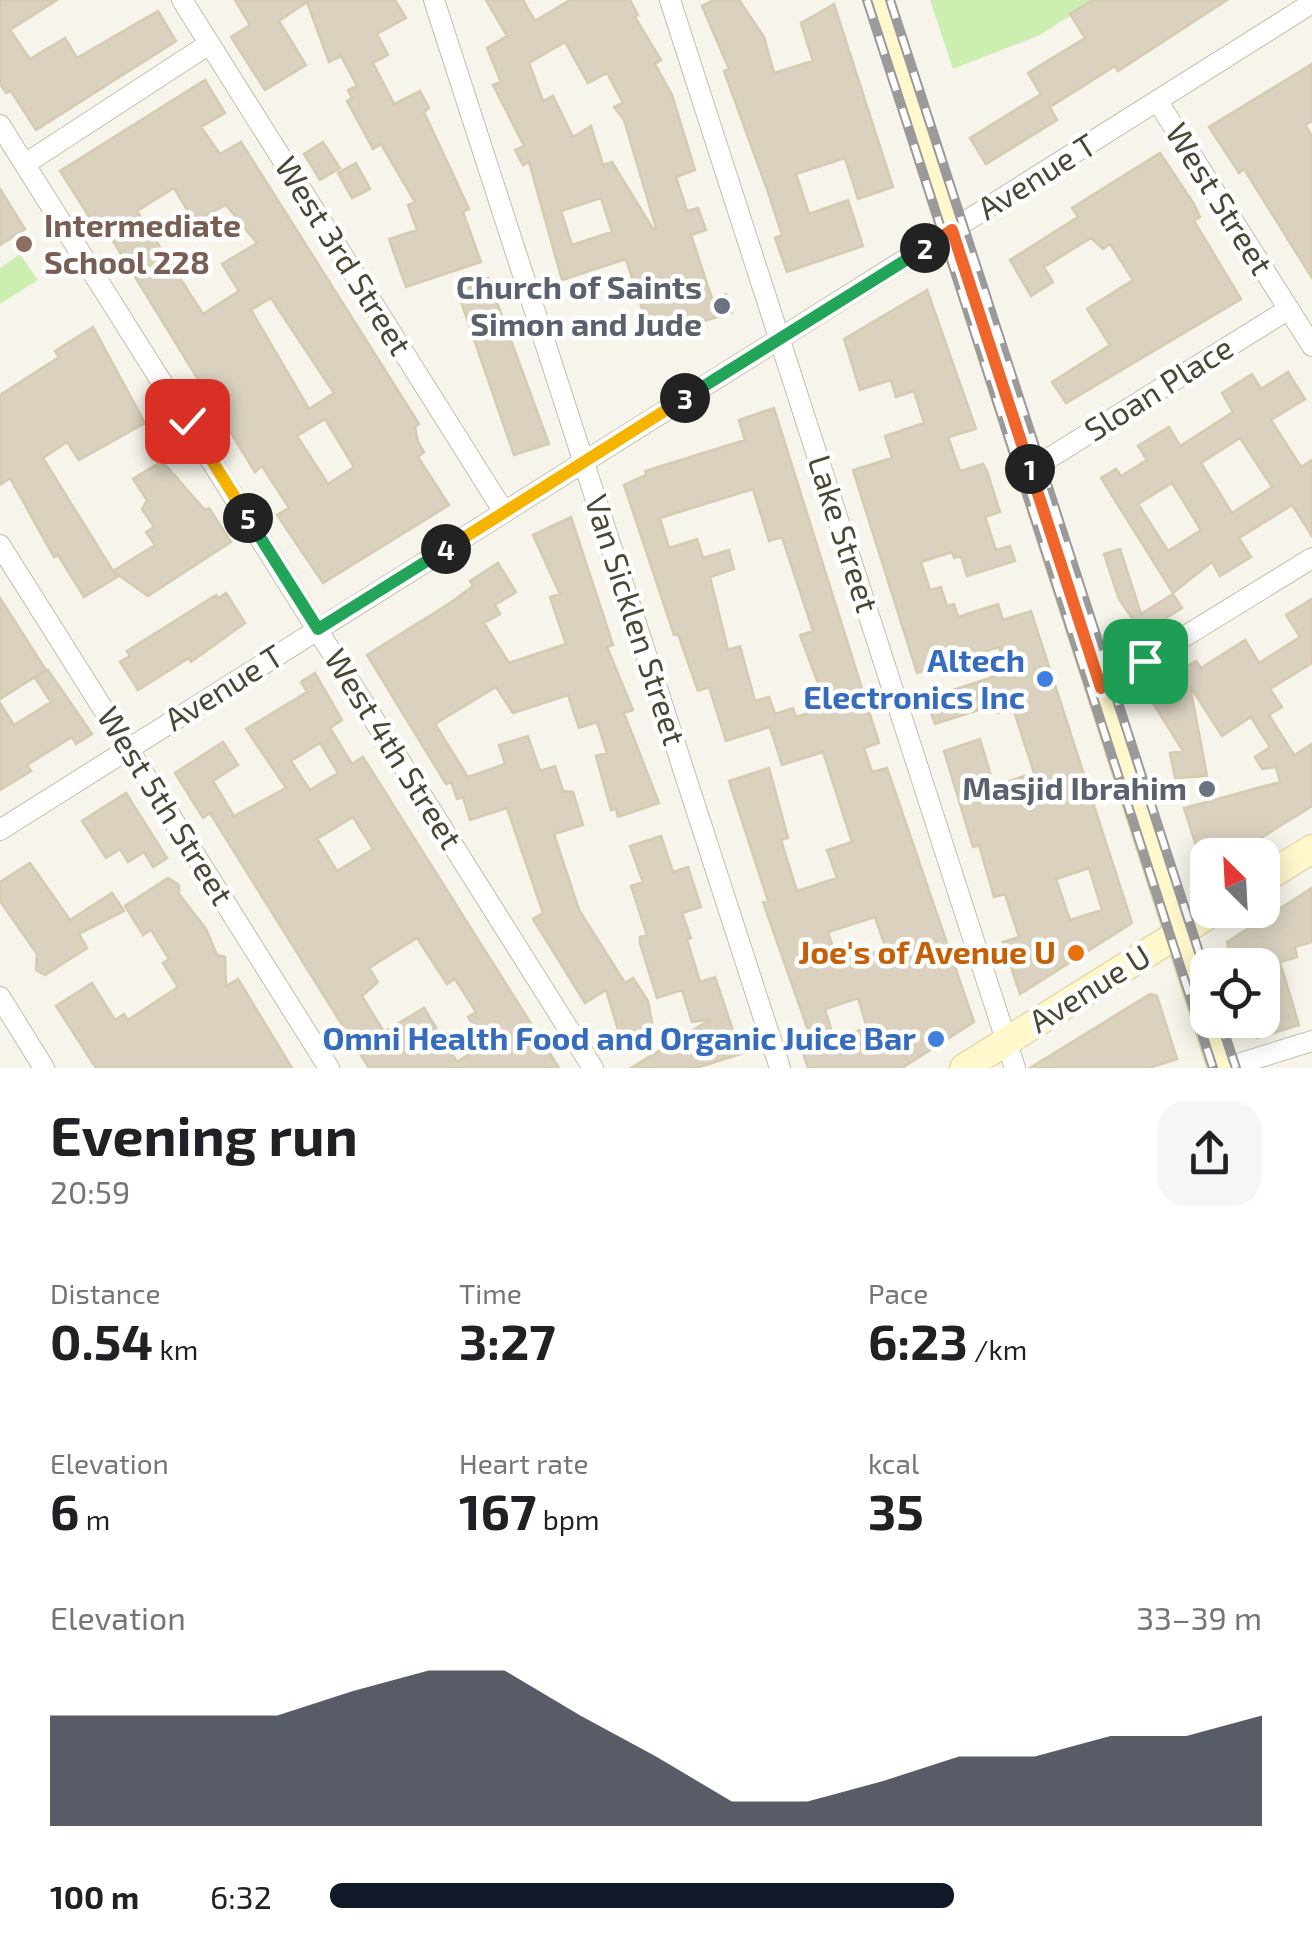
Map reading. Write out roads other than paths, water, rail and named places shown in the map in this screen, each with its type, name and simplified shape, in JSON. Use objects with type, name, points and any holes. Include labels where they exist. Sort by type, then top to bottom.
[{"type":"main road","points":[[878,0],[1223,1068]]},
{"type":"main road","points":[[1280,869],[1312,849]]},
{"type":"main road","name":"Avenue U","points":[[964,1068],[1011,1055],[1190,926]]},
{"type":"street","name":"West 3rd Street","points":[[182,0],[504,512]]},
{"type":"street","name":"Van Sicklen Street","points":[[434,0],[780,1068]]},
{"type":"street","name":"Lake Street","points":[[670,0],[1011,1055]]},
{"type":"street","name":"Avenue T","points":[[0,830],[1312,3]]},
{"type":"street","points":[[24,164],[209,44]]},
{"type":"street","name":"West Street","points":[[1158,102],[1312,346]]},
{"type":"street","name":"West 4th Street","points":[[0,125],[593,1068]]},
{"type":"street","name":"Sloan Place","points":[[1030,470],[1289,309]]},
{"type":"street","name":"West 5th Street","points":[[0,545],[330,1068]]},
{"type":"street","points":[[1101,688],[1312,558]]},
{"type":"street","points":[[0,998],[44,1068]]},
{"type":"street","points":[[1223,1068],[1312,1041]]},
{"type":"railway","points":[[867,0],[1213,1068]]},
{"type":"railway","points":[[890,0],[1198,948]]},
{"type":"railway","points":[[1226,1038],[1236,1068]]},
{"type":"place","name":"Intermediate School 228","points":[[24,244]]},
{"type":"place","name":"Church of Saints Simon and Jude","points":[[722,306]]},
{"type":"place","name":"Altech Electronics Inc","points":[[1045,679]]},
{"type":"place","name":"Masjid Ibrahim","points":[[1207,789]]},
{"type":"place","name":"Joe's of Avenue U","points":[[1076,953]]},
{"type":"place","name":"Omni Health Food and Organic Juice Bar","points":[[936,1039]]}]
